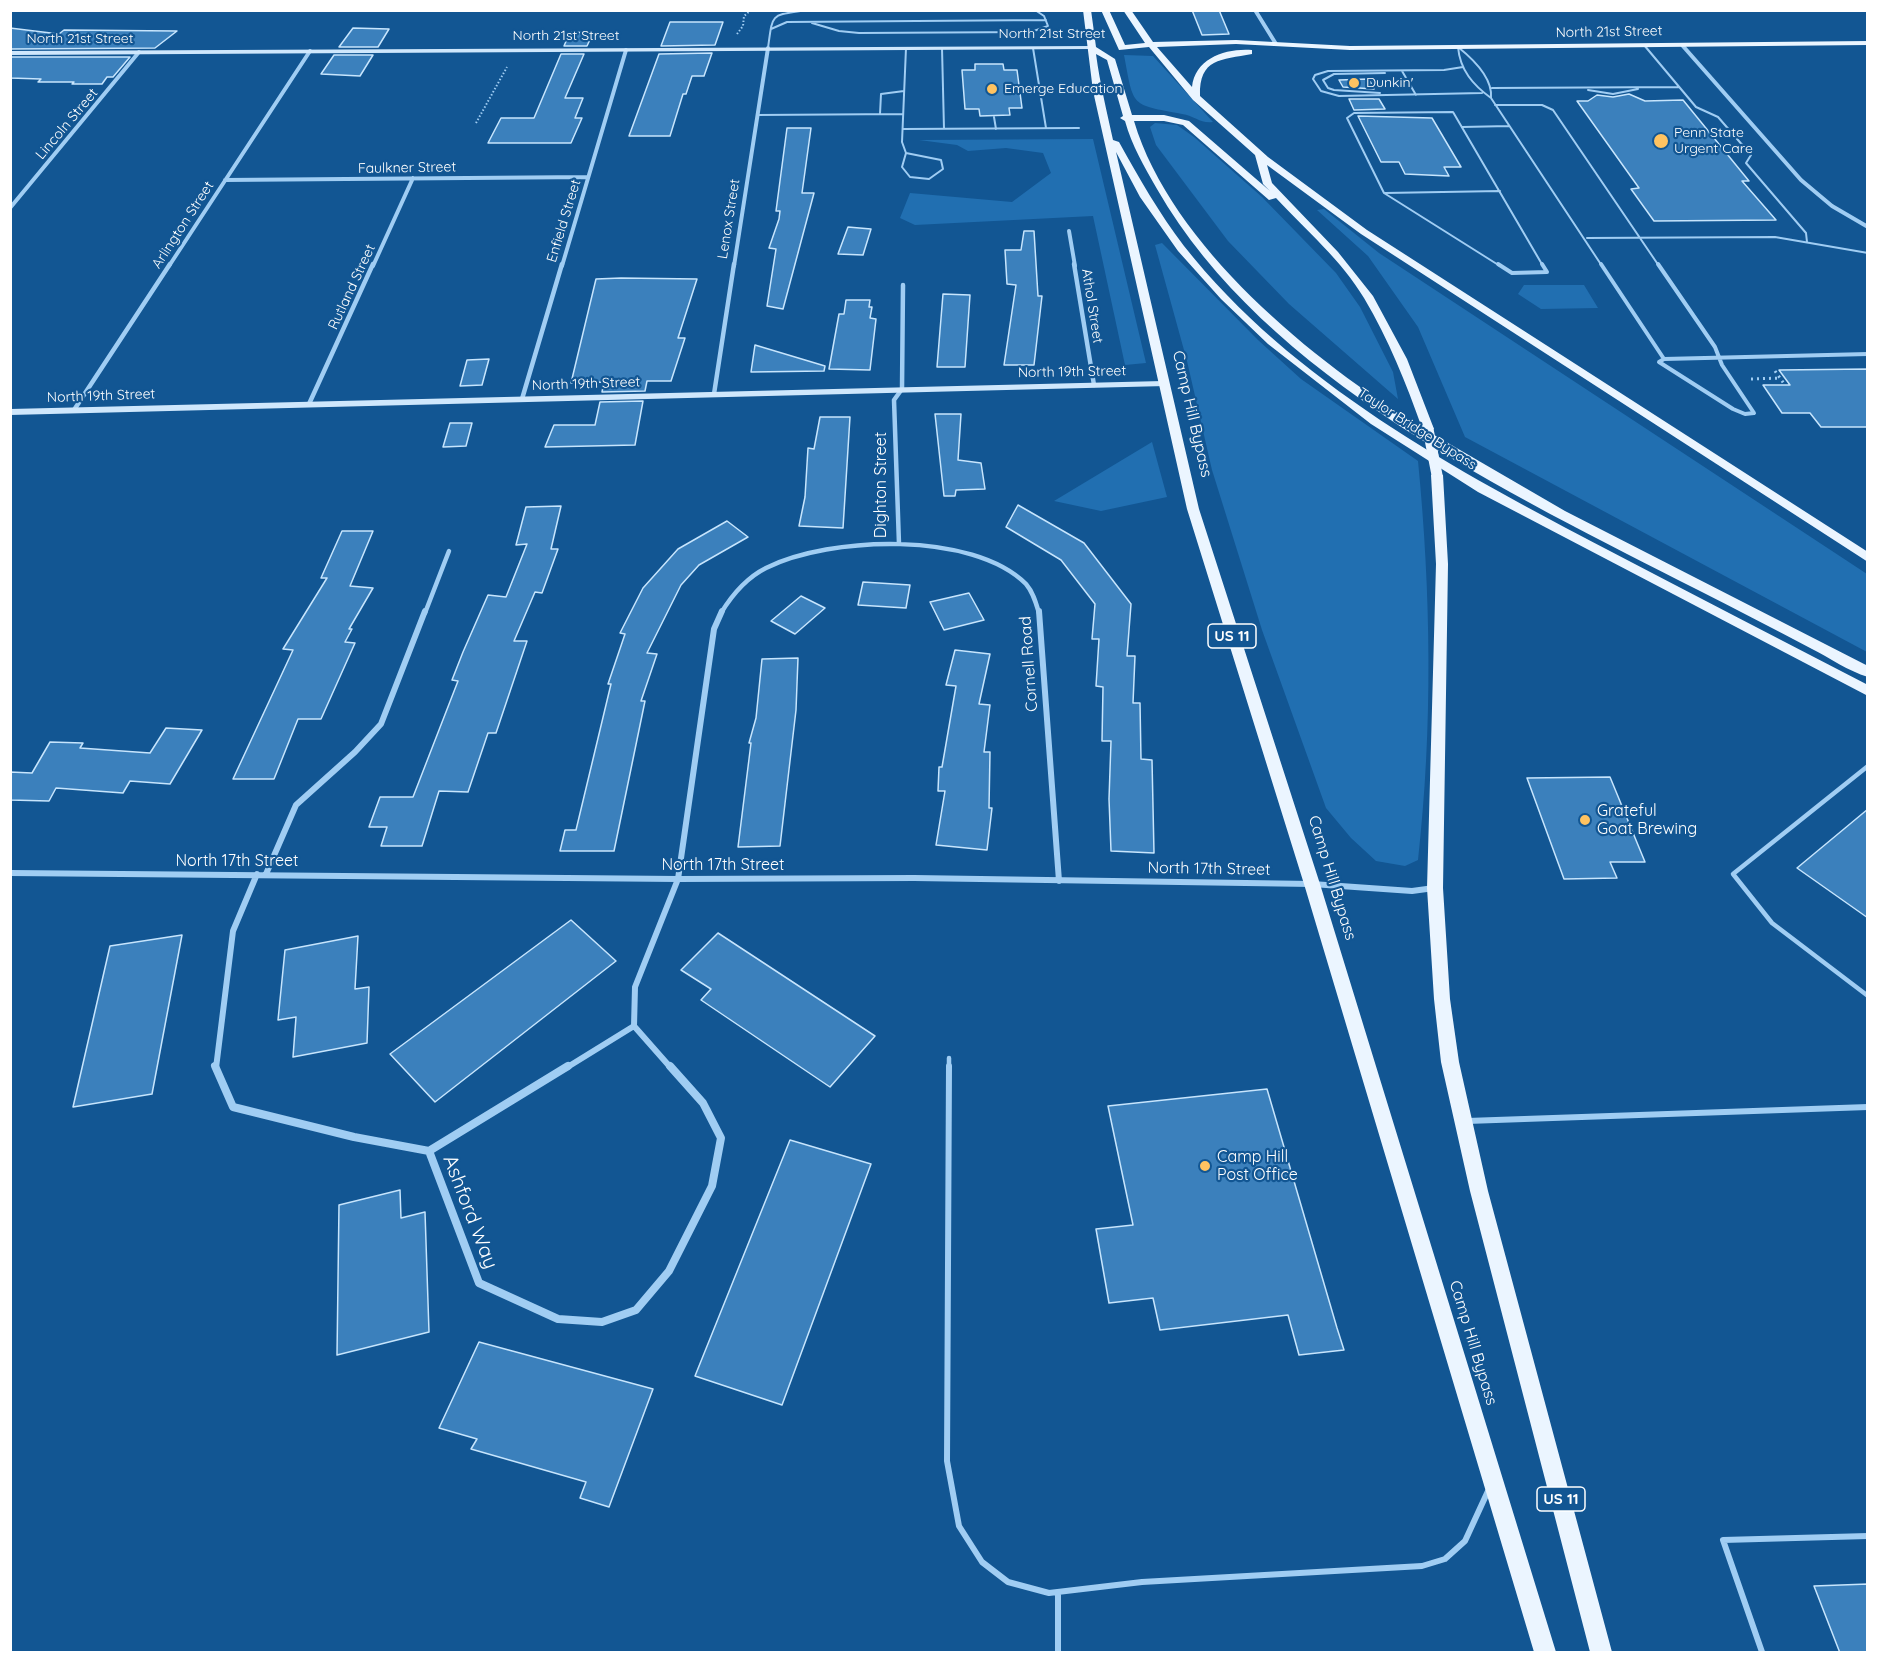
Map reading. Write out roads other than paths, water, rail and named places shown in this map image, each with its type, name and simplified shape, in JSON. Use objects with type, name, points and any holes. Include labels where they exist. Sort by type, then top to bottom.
[{"type":"main road","name":"US 11","points":[[1087,10],[1090,47]]},
{"type":"main road","points":[[1105,10],[1122,48]]},
{"type":"main road","points":[[1127,10],[1156,52],[1196,98],[1260,155],[1364,232],[1868,558]]},
{"type":"main road","name":"North 21st Street","points":[[1122,48],[1150,44],[1276,44],[1350,48],[1868,43]]},
{"type":"main road","name":"North 21st Street","points":[[10,53],[1090,47],[1156,52],[1306,52],[1350,48]]},
{"type":"main road","name":"Taylor Bridge Bypass","points":[[1090,47],[1102,110],[1119,151],[1143,194],[1197,267],[1278,345],[1348,402],[1434,461],[1482,489],[1868,691]]},
{"type":"main road","points":[[1090,47],[1111,59],[1124,118],[1148,171],[1194,239],[1265,314],[1364,396],[1448,453],[1496,480],[1868,672]]},
{"type":"main road","points":[[1196,98],[1196,77],[1203,66],[1220,57],[1249,52]]},
{"type":"main road","name":"Camp Hill Bypass","points":[[1102,110],[1193,509],[1312,884],[1545,1653]]},
{"type":"main road","points":[[1124,118],[1172,118],[1186,123],[1245,176],[1313,230]]},
{"type":"main road","name":"US 11","points":[[1260,155],[1268,184],[1313,230],[1354,278],[1380,317],[1412,382],[1428,429],[1437,475],[1442,564],[1434,888],[1442,999],[1461,1121],[1601,1653]]},
{"type":"main road","name":"North 19th Street","points":[[10,412],[1163,384]]},
{"type":"street","points":[[1255,10],[1276,44]]},
{"type":"street","points":[[1682,45],[1801,180],[1832,206],[1868,227]]},
{"type":"street","name":"Lenox Street","points":[[714,394],[768,48]]},
{"type":"street","name":"Enfield Street","points":[[522,399],[626,50]]},
{"type":"street","name":"Arlington Street","points":[[75,410],[310,51]]},
{"type":"street","name":"Lincoln Street","points":[[10,208],[139,52]]},
{"type":"street","name":"Faulkner Street","points":[[225,180],[588,177]]},
{"type":"street","name":"Rutland Street","points":[[309,404],[413,178]]},
{"type":"street","name":"Athol Street","points":[[1069,231],[1094,385]]},
{"type":"street","name":"Dighton Street","points":[[678,879],[712,640],[721,610],[735,592],[752,577],[792,557],[811,552],[898,544],[894,400],[902,389],[903,285]]},
{"type":"street","name":"Cornell Road","points":[[898,544],[948,549],[985,558],[1014,573],[1026,584],[1036,599],[1040,616],[1059,881]]},
{"type":"street","points":[[266,874],[296,805],[381,724],[449,551]]},
{"type":"street","name":"North 17th Street","points":[[10,873],[678,879],[914,878],[1312,884],[1412,891],[1434,888]]},
{"type":"street","name":"Ashford Way","points":[[257,874],[233,931],[215,1066],[233,1107],[354,1137],[429,1151],[634,1026],[703,1103],[721,1138],[712,1186],[669,1271],[636,1310],[602,1323],[558,1319],[479,1283],[429,1151]]},
{"type":"street","points":[[634,1026],[635,987],[678,879]]},
{"type":"lane","points":[[776,10],[781,13]]},
{"type":"lane","points":[[768,48],[772,19],[781,13],[806,10]]},
{"type":"lane","points":[[804,22],[849,33],[962,33],[1046,29],[1046,20],[1035,10]]},
{"type":"lane","points":[[771,29],[781,23],[804,22],[1046,20]]},
{"type":"lane","points":[[1644,45],[1696,107],[1718,117],[1751,155],[1746,163],[1806,233],[1807,242]]},
{"type":"lane","points":[[1458,47],[1458,59],[1463,67],[1477,88],[1491,98],[1587,238],[1665,359]]},
{"type":"lane","points":[[1458,47],[1473,59],[1492,88],[1491,98]]},
{"type":"lane","points":[[906,48],[902,142],[906,153],[902,167],[910,177],[929,179],[942,169],[941,160],[906,153]]},
{"type":"lane","points":[[942,48],[944,129]]},
{"type":"lane","points":[[1033,48],[1046,128]]},
{"type":"lane","points":[[1401,95],[1334,90],[1328,88],[1323,80],[1334,74],[1444,70],[1463,67]]},
{"type":"lane","points":[[1402,71],[1328,71],[1315,75],[1313,80],[1321,91],[1329,94],[1483,93]]},
{"type":"lane","points":[[1402,71],[1416,95]]},
{"type":"lane","points":[[1492,88],[1581,88],[1599,94],[1627,94],[1640,88],[1679,87]]},
{"type":"lane","points":[[880,114],[881,94],[904,91]]},
{"type":"lane","points":[[1495,105],[1542,105],[1551,108],[1715,348],[1719,358],[1753,411],[1752,414],[1733,409],[1659,362],[1665,359],[1719,358],[1868,354]]},
{"type":"lane","points":[[1453,112],[1500,191],[1547,272],[1512,273],[1384,193],[1347,118],[1354,113],[1453,112]]},
{"type":"lane","points":[[757,115],[903,114]]},
{"type":"lane","points":[[994,117],[996,129]]},
{"type":"lane","points":[[1462,127],[1509,126]]},
{"type":"lane","points":[[903,129],[1079,128]]},
{"type":"lane","points":[[1384,193],[1500,191]]},
{"type":"lane","points":[[1587,238],[1775,237],[1807,242],[1838,251],[1868,254]]},
{"type":"lane","points":[[1868,766],[1733,874],[1772,923],[1868,996]]},
{"type":"lane","points":[[949,1058],[946,1404],[950,1473],[959,1524],[973,1553],[993,1573],[1018,1587],[1058,1594],[1074,1594],[1127,1583],[1413,1567],[1445,1559],[1465,1541],[1493,1480]]},
{"type":"lane","points":[[1461,1121],[1868,1107]]},
{"type":"lane","points":[[1762,1653],[1723,1540],[1868,1536]]},
{"type":"lane","points":[[1058,1594],[1058,1653]]},
{"type":"place","name":"Dunkin'","points":[[1354,83]]},
{"type":"place","name":"Emerge Education","points":[[992,89]]},
{"type":"place","name":"Penn State Urgent Care","points":[[1661,141]]},
{"type":"place","name":"Grateful Goat Brewing","points":[[1585,820]]},
{"type":"place","name":"Camp Hill Post Office","points":[[1205,1166]]}]
